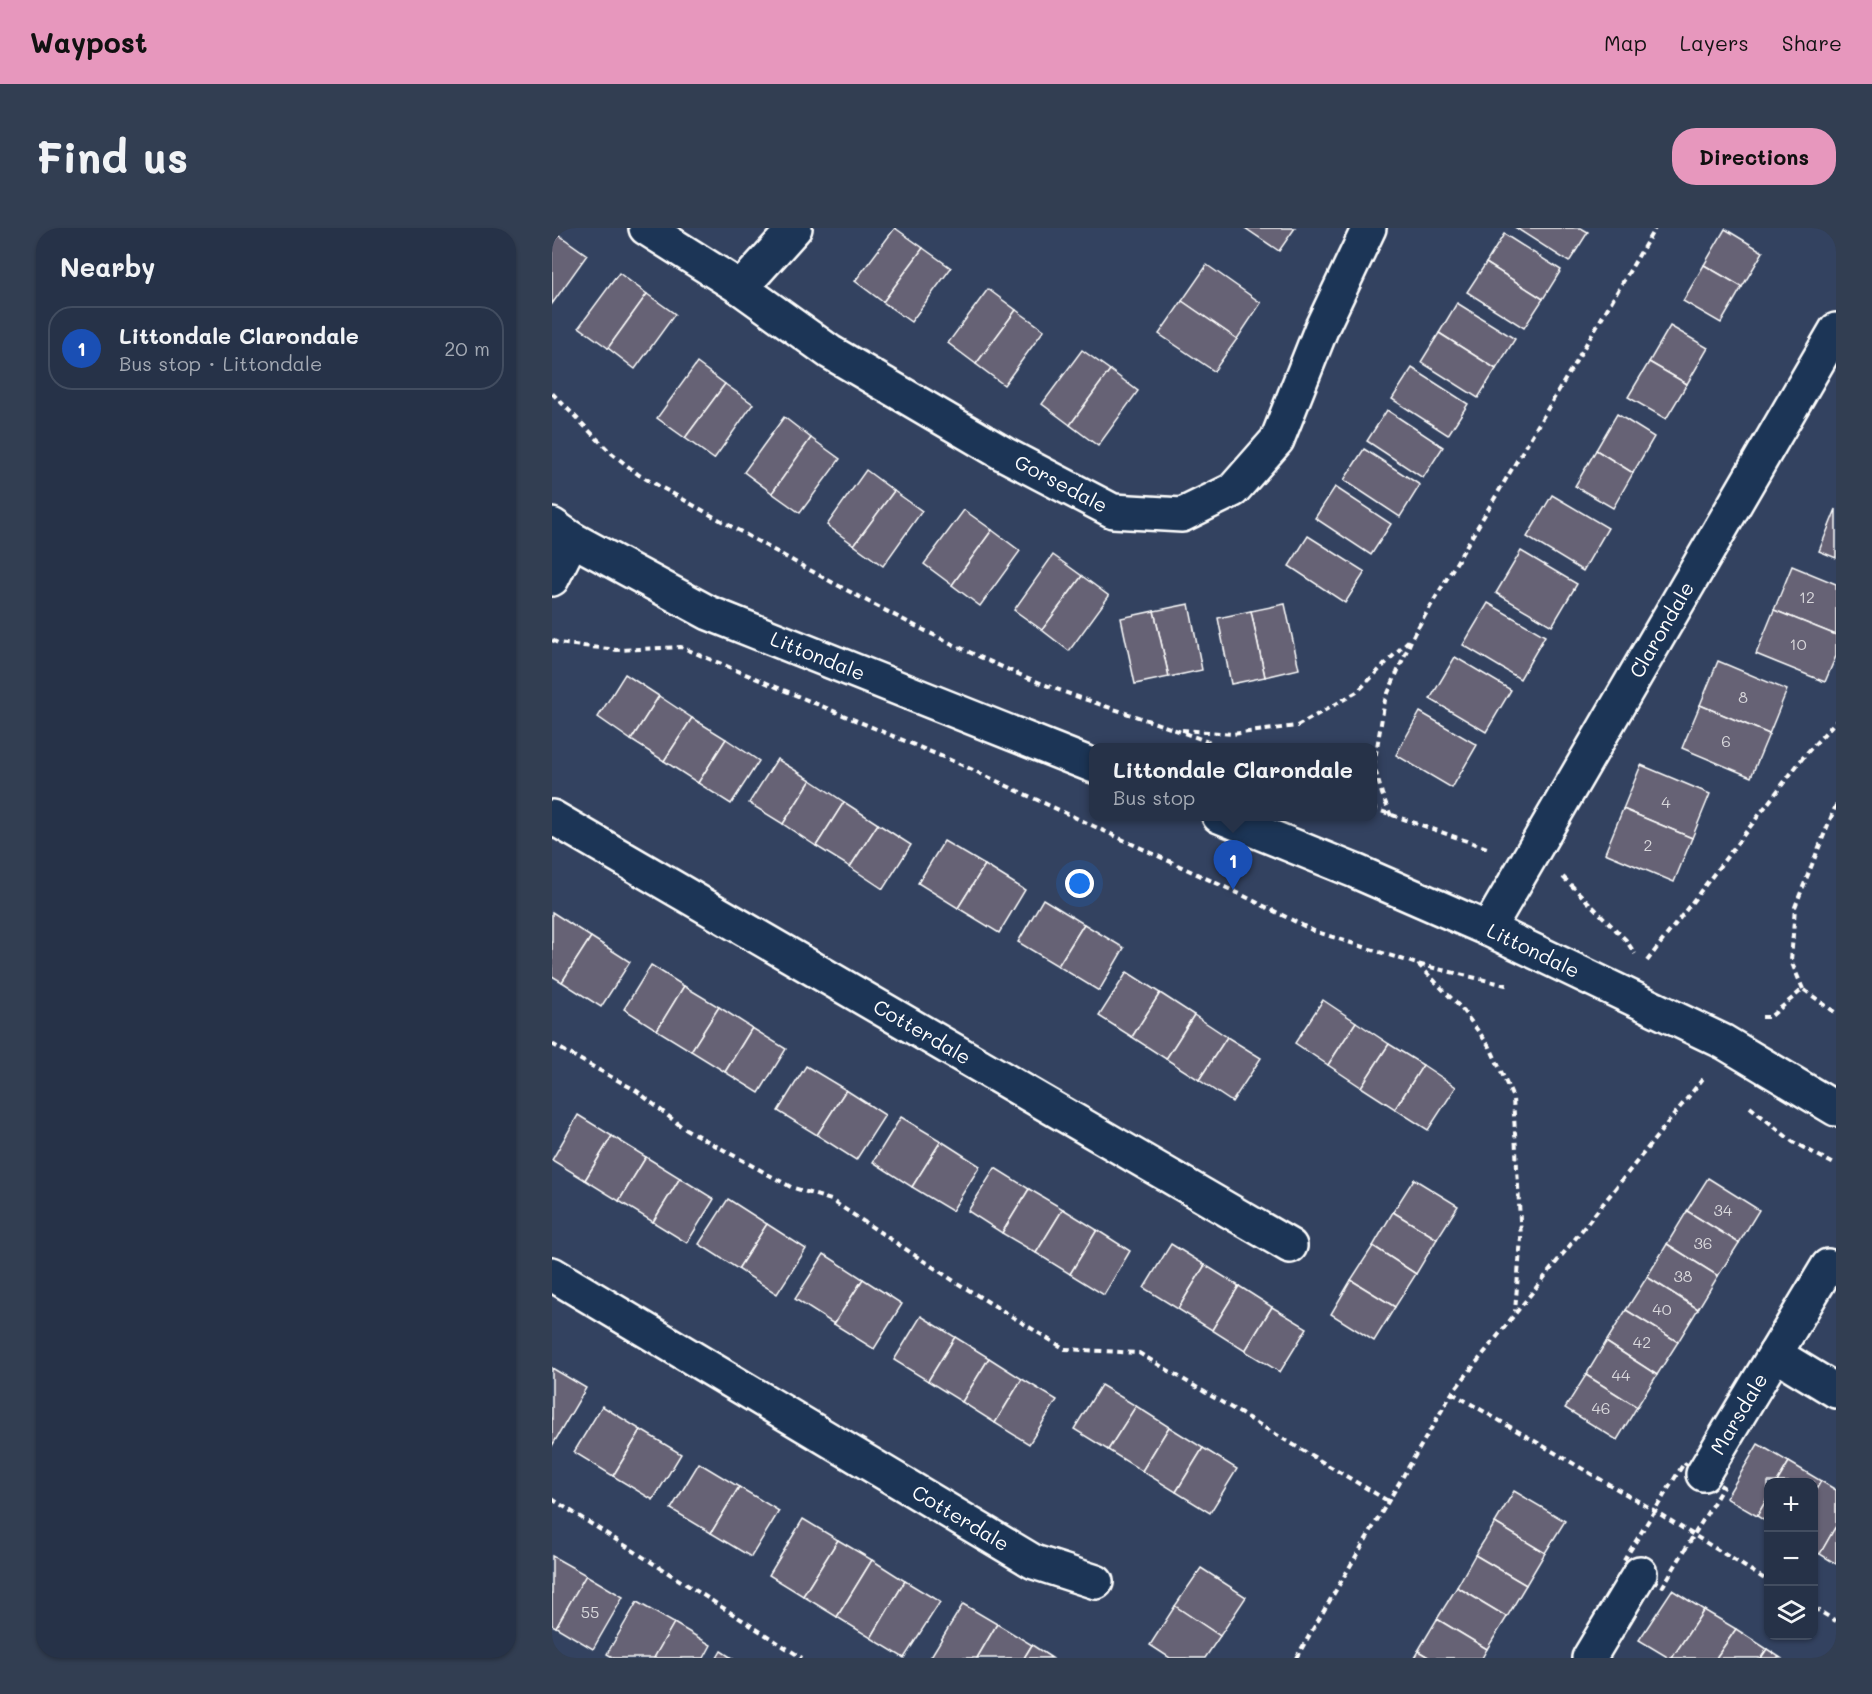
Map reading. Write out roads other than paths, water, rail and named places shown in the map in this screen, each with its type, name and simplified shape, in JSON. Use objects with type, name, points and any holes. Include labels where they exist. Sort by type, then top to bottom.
[{"type":"street","name":"Gorsedale","points":[[646,228],[741,288],[830,352],[1004,454],[1113,511],[1182,515],[1233,490],[1277,440],[1322,327],[1369,228]]},
{"type":"street","points":[[741,288],[795,228]]},
{"type":"street","name":"Clarondale","points":[[1488,929],[1836,330]]},
{"type":"street","points":[[552,579],[562,532]]},
{"type":"street","name":"Littondale","points":[[562,532],[709,613],[1089,764]]},
{"type":"street","name":"Cotterdale","points":[[552,817],[1290,1246]]},
{"type":"street","name":"Littondale","points":[[1231,821],[1488,929],[1724,1042],[1836,1109]]},
{"type":"street","name":"Marsdale","points":[[1703,1474],[1828,1266]]},
{"type":"street","name":"Cotterdale","points":[[552,1274],[1034,1562],[1096,1582]]},
{"type":"street","name":"Marsdale","points":[[1775,1353],[1836,1391]]},
{"type":"street","points":[[1589,1658],[1640,1574]]},
{"type":"place","name":"Littondale Clarondale","points":[[1233,890]]}]
